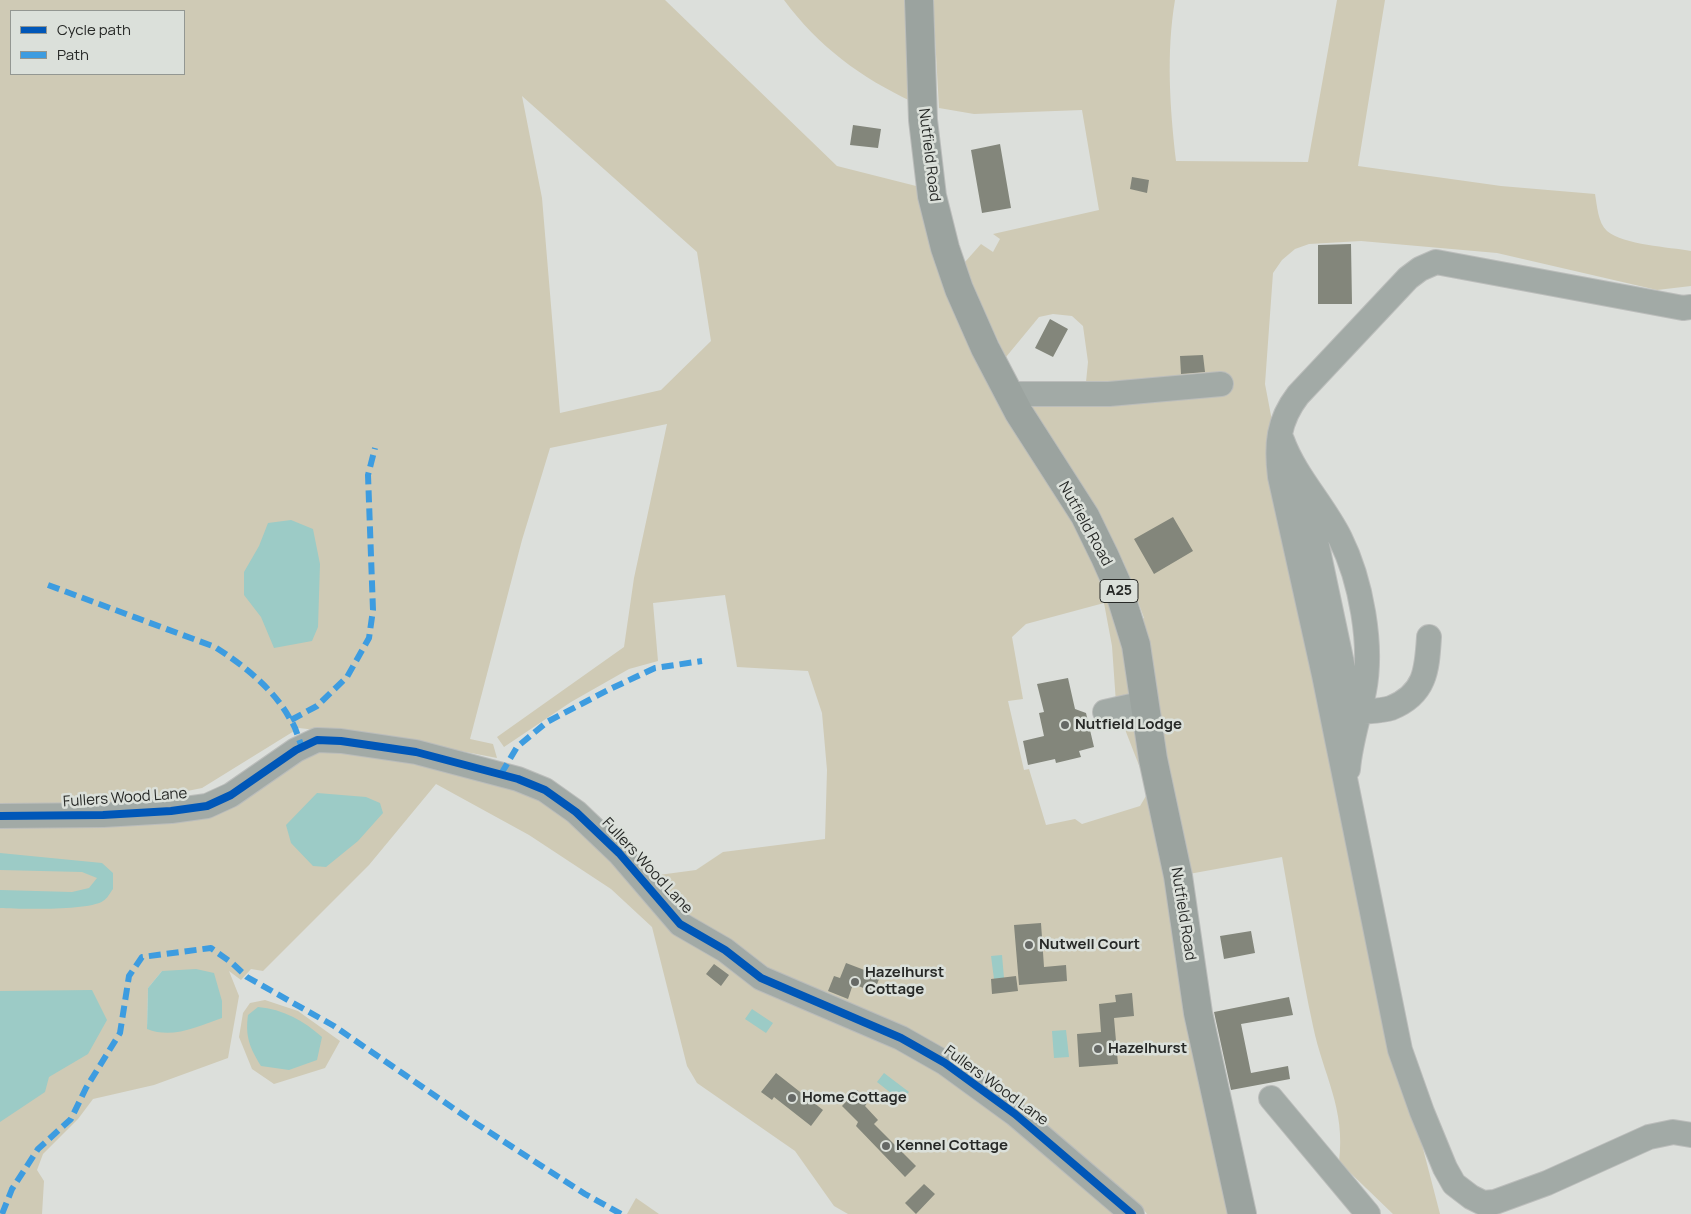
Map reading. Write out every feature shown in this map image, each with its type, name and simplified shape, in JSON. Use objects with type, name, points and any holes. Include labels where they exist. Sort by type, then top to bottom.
[{"type":"main road","name":"Nutfield Road","points":[[919,0],[923,120],[932,196],[945,248],[959,289],[984,348],[1009,394],[1085,516],[1105,557],[1117,584],[1136,645],[1153,759],[1178,876],[1198,1013],[1242,1214]]},
{"type":"street","points":[[1691,307],[1683,308],[1450,263],[1436,262],[1408,278],[1304,388],[1289,407],[1279,431],[1278,455],[1280,477],[1346,784],[1400,1050],[1445,1168],[1454,1184],[1471,1198],[1483,1203],[1495,1202],[1547,1183],[1649,1137],[1673,1132],[1691,1135]]},
{"type":"street","points":[[1009,394],[1109,394],[1221,384]]},
{"type":"street","points":[[1279,431],[1286,452],[1331,521],[1348,555],[1357,586],[1367,648],[1365,689],[1346,784]]},
{"type":"street","points":[[1303,480],[1358,721]]},
{"type":"street","points":[[1358,721],[1391,708],[1419,688],[1427,670],[1429,637]]},
{"type":"street","points":[[1105,712],[1145,703]]},
{"type":"street","name":"Fullers Wood Lane","points":[[0,816],[103,815],[171,811],[207,806],[230,795],[296,750],[317,740],[341,741],[416,752],[518,779],[545,790],[576,812],[619,852],[680,924],[725,950],[761,978],[901,1038],[945,1063],[1015,1114],[1132,1214]]},
{"type":"street","points":[[1271,1098],[1368,1214]]},
{"type":"shaded area","points":[[0,0],[665,0],[837,166],[924,188],[1116,607],[1131,694],[1116,703],[1112,646],[1104,603],[1026,624],[1012,637],[1023,699],[1008,701],[1024,770],[1029,769],[1046,825],[1075,819],[1082,824],[1140,806],[1149,791],[1119,714],[1136,714],[1235,1214],[1147,1214],[1140,1205],[1128,1203],[1026,1117],[761,968],[688,919],[651,876],[696,870],[723,852],[825,839],[827,770],[822,713],[808,671],[737,667],[725,595],[653,603],[658,661],[629,669],[571,702],[504,747],[497,737],[624,647],[634,578],[667,424],[550,448],[522,540],[470,739],[493,744],[497,758],[409,741],[299,728],[202,788],[143,800],[0,808]],"holes":[[[522,96],[697,252],[711,341],[661,390],[560,413],[542,198]]]},
{"type":"shaded area","points":[[784,0],[908,0],[913,102],[894,93],[842,59],[811,32]]},
{"type":"shaded area","points":[[933,0],[1175,0],[1172,20],[1170,81],[1176,161],[1308,162],[1337,0],[1385,0],[1358,166],[1501,186],[1595,194],[1598,214],[1604,228],[1615,236],[1647,245],[1691,251],[1691,286],[1657,290],[1497,253],[1361,241],[1309,244],[1295,249],[1282,260],[1273,273],[1265,384],[1298,558],[1414,1114],[1440,1214],[1393,1214],[1339,1162],[1339,1125],[1336,1108],[1313,1026],[1282,857],[1178,876],[1129,629],[1144,618],[1123,561],[1112,559],[1028,405],[1080,392],[1086,382],[1088,362],[1083,326],[1072,316],[1053,314],[1039,317],[1006,357],[977,298],[965,262],[981,244],[993,252],[1000,239],[993,234],[1099,210],[1082,110],[974,114],[939,108]]},
{"type":"shaded area","points":[[326,746],[441,768],[548,801],[581,825],[676,933],[913,1054],[989,1109],[1120,1214],[848,1214],[834,1206],[795,1151],[697,1083],[687,1066],[652,927],[611,889],[529,835],[436,784],[369,865],[263,971],[251,969],[241,980],[229,971],[239,996],[228,1058],[154,1085],[93,1099],[78,1119],[43,1154],[37,1170],[44,1181],[42,1214],[0,1214],[0,822],[194,817],[230,809],[270,779]],"holes":[[[162,971],[147,1028],[148,988]]]},
{"type":"shaded area","points":[[265,1000],[298,1011],[340,1041],[325,1068],[274,1084],[252,1069],[239,1037],[243,1013],[250,1003]]},
{"type":"shaded area","points":[[636,1198],[659,1214],[627,1214]]},
{"type":"water","points":[[291,520],[313,529],[320,564],[318,627],[312,641],[274,648],[261,617],[244,595],[244,572],[259,546],[268,523]]},
{"type":"water","points":[[317,793],[366,797],[380,803],[383,813],[358,841],[326,867],[313,866],[291,843],[286,825]]},
{"type":"water","points":[[0,853],[102,863],[113,873],[113,889],[103,901],[95,904],[53,909],[0,908],[0,890],[72,892],[89,888],[97,878],[82,872],[0,870]]},
{"type":"water","points":[[1002,955],[1004,978],[994,979],[991,956]]},
{"type":"water","points":[[196,969],[214,973],[222,1001],[222,1018],[184,1031],[166,1033],[147,1029],[148,988],[162,971]]},
{"type":"water","points":[[92,990],[107,1020],[88,1054],[49,1077],[45,1092],[0,1122],[0,991]]},
{"type":"water","points":[[258,1007],[276,1010],[293,1017],[322,1037],[317,1060],[289,1070],[261,1066],[251,1048],[247,1030],[248,1015]]},
{"type":"water","points":[[752,1009],[773,1023],[766,1033],[745,1019]]},
{"type":"water","points":[[1066,1030],[1069,1057],[1054,1058],[1052,1031]]},
{"type":"water","points":[[884,1073],[909,1092],[901,1101],[877,1082]]},
{"type":"building","points":[[853,125],[881,129],[878,148],[850,145]]},
{"type":"building","points":[[1000,144],[1011,208],[982,213],[971,150]]},
{"type":"building","points":[[1132,177],[1149,180],[1147,193],[1130,189]]},
{"type":"building","points":[[1351,244],[1352,304],[1318,304],[1318,245]]},
{"type":"building","points":[[1050,319],[1068,329],[1053,357],[1035,348]]},
{"type":"building","points":[[1203,355],[1205,372],[1181,374],[1180,356]]},
{"type":"building","points":[[1173,517],[1193,551],[1154,574],[1134,539]]},
{"type":"building","name":"Nutfield Lodge","points":[[1068,678],[1075,709],[1086,713],[1094,747],[1079,751],[1081,757],[1056,763],[1055,759],[1028,765],[1023,741],[1044,736],[1039,713],[1044,712],[1037,684]]},
{"type":"building","name":"Nutwell Court","points":[[1041,923],[1044,967],[1066,965],[1067,981],[1019,985],[1014,925]]},
{"type":"building","points":[[1251,931],[1255,953],[1224,959],[1220,936]]},
{"type":"building","name":"Hazelhurst Cottage","points":[[846,963],[867,971],[866,974],[879,979],[874,992],[853,984],[848,999],[828,991],[834,976],[840,978]]},
{"type":"building","points":[[714,964],[729,975],[721,986],[706,974]]},
{"type":"building","points":[[1016,976],[1018,991],[992,994],[991,979]]},
{"type":"building","name":"Hazelhurst","points":[[1132,993],[1134,1016],[1114,1018],[1118,1064],[1079,1067],[1077,1034],[1101,1032],[1099,1004],[1116,1002],[1115,995]]},
{"type":"building","points":[[1289,997],[1293,1015],[1241,1024],[1251,1073],[1288,1066],[1290,1079],[1231,1090],[1214,1012]]},
{"type":"building","name":"Home Cottage","points":[[776,1073],[823,1110],[811,1126],[774,1097],[772,1100],[761,1092]]},
{"type":"building","name":"Kennel Cottage","points":[[857,1090],[868,1102],[865,1106],[878,1120],[874,1124],[916,1166],[905,1177],[856,1126],[858,1122],[842,1106]]},
{"type":"building","points":[[924,1184],[935,1194],[916,1214],[905,1203]]},
{"type":"marked path","points":[[291,720],[317,706],[347,677],[369,638],[373,610],[368,475],[375,448]]},
{"type":"marked path","points":[[48,585],[215,647],[247,670],[267,688],[292,722],[302,747]]},
{"type":"marked path","points":[[501,774],[517,747],[547,722],[655,668],[702,661]]},
{"type":"marked path","points":[[2,1214],[12,1189],[38,1149],[71,1119],[86,1088],[120,1033],[129,976],[142,957],[211,948],[247,977],[334,1026],[466,1117],[585,1194],[621,1214]]},
{"type":"cycle path","points":[[0,816],[103,815],[171,811],[207,806],[231,795],[296,750],[317,740],[341,741],[416,752],[518,779],[545,790],[576,812],[619,853],[680,924],[725,950],[761,978],[901,1038],[945,1063],[1015,1114],[1132,1214]]},
{"type":"place","name":"Nutfield Lodge","points":[[1065,725]]},
{"type":"place","name":"Nutwell Court","points":[[1029,945]]},
{"type":"place","name":"Hazelhurst Cottage","points":[[855,982]]},
{"type":"place","name":"Hazelhurst","points":[[1098,1049]]},
{"type":"place","name":"Home Cottage","points":[[792,1098]]},
{"type":"place","name":"Kennel Cottage","points":[[886,1146]]}]
